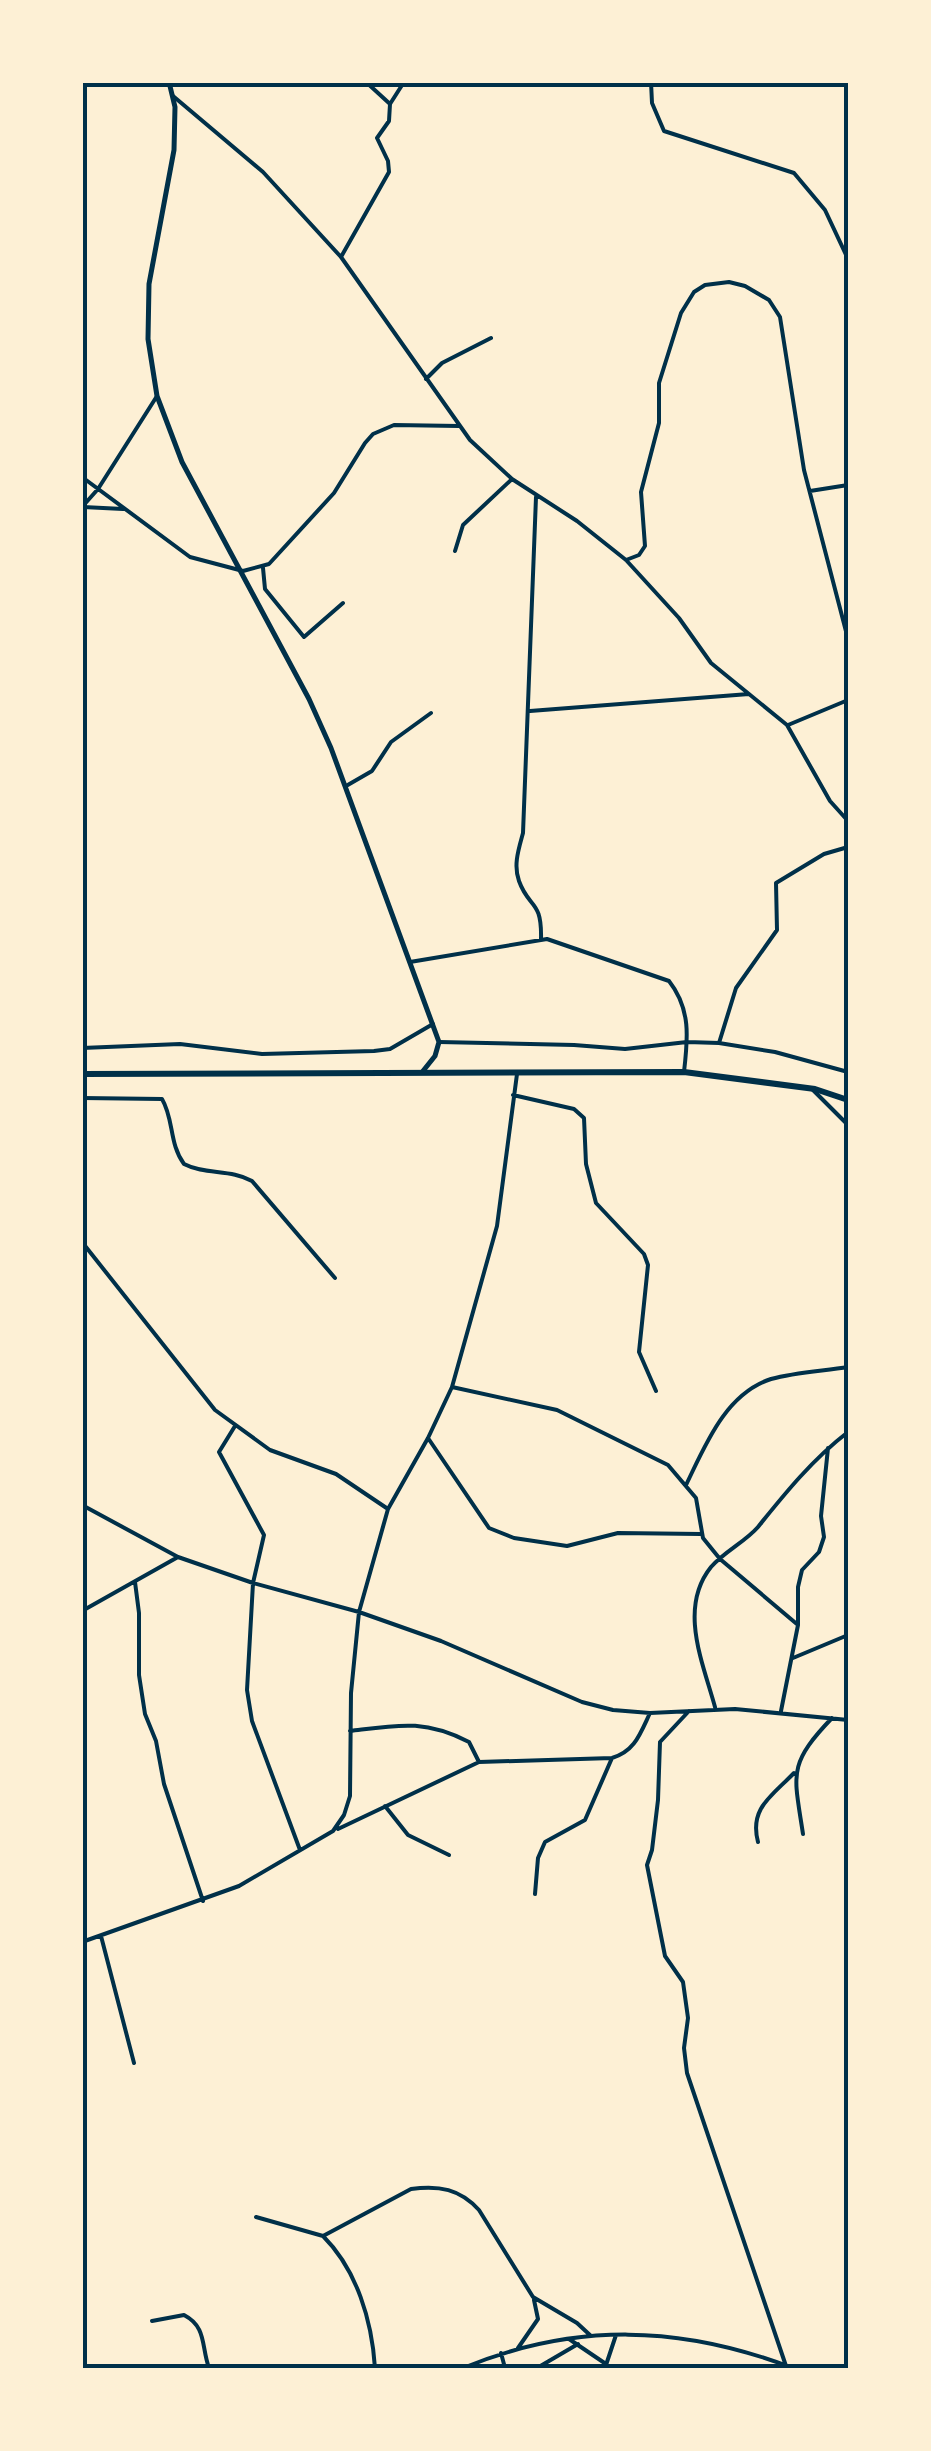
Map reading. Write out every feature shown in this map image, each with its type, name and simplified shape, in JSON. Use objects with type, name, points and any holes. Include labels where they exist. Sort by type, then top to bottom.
[{"type":"main road","points":[[82,1074],[684,1072],[811,1088],[848,1100]]},
{"type":"street","points":[[168,82],[174,96],[174,150],[149,284],[148,339],[157,396],[182,462],[309,699],[346,786],[438,1042],[435,1056],[423,1071]]},
{"type":"street","points":[[366,82],[390,104]]},
{"type":"street","points":[[341,256],[389,172],[377,138],[389,121],[390,104],[404,82]]},
{"type":"street","points":[[651,82],[652,103],[664,131],[794,173],[824,210],[848,259]]},
{"type":"street","points":[[174,96],[263,172],[341,256],[470,440],[536,497],[578,521],[626,560],[680,618],[711,663],[787,725],[830,801],[848,821]]},
{"type":"street","points":[[626,560],[639,556],[645,546],[641,492],[658,423],[660,382],[681,313],[694,292],[705,285],[729,282],[745,286],[775,308],[785,344],[810,490],[848,639]]},
{"type":"street","points":[[426,379],[442,363],[491,338]]},
{"type":"street","points":[[83,507],[157,396]]},
{"type":"street","points":[[82,477],[190,557],[243,572],[263,568],[334,493],[364,443],[374,434],[394,425],[460,426]]},
{"type":"street","points":[[455,552],[463,525],[512,478]]},
{"type":"street","points":[[810,490],[848,485]]},
{"type":"street","points":[[536,497],[523,833],[517,869],[519,882],[539,910],[541,939]]},
{"type":"street","points":[[83,507],[128,510]]},
{"type":"street","points":[[263,568],[264,589],[304,637],[343,603]]},
{"type":"street","points":[[528,711],[749,694]]},
{"type":"street","points":[[787,725],[848,700]]},
{"type":"street","points":[[346,786],[372,770],[391,742],[430,713]]},
{"type":"street","points":[[719,1043],[736,988],[776,930],[776,883],[824,854],[848,846]]},
{"type":"street","points":[[410,962],[519,946],[541,939],[669,981],[679,993],[688,1022],[684,1072]]},
{"type":"street","points":[[82,1048],[180,1044],[262,1054],[374,1051],[390,1049],[433,1024]]},
{"type":"street","points":[[438,1042],[625,1049],[719,1043],[775,1052],[848,1072]]},
{"type":"street","points":[[334,1831],[350,1796],[350,1731],[359,1612],[388,1509],[452,1387],[497,1226],[518,1070]]},
{"type":"street","points":[[811,1088],[848,1126]]},
{"type":"street","points":[[513,1095],[574,1109],[584,1118],[586,1164],[596,1203],[644,1254],[648,1265],[639,1352],[656,1391]]},
{"type":"street","points":[[82,1098],[162,1100],[184,1164],[252,1181],[335,1278]]},
{"type":"street","points":[[82,1242],[201,1396],[235,1426],[270,1450],[336,1474],[388,1509]]},
{"type":"street","points":[[686,1486],[717,1423],[746,1393],[776,1378],[848,1367]]},
{"type":"street","points":[[452,1387],[557,1410],[668,1464],[698,1504],[700,1534],[720,1558],[798,1624]]},
{"type":"street","points":[[235,1426],[219,1452],[263,1531],[264,1541],[253,1584],[249,1706],[300,1850]]},
{"type":"street","points":[[716,1710],[694,1637],[694,1610],[709,1570],[754,1531],[788,1488],[848,1432]]},
{"type":"street","points":[[428,1438],[489,1528],[502,1535],[568,1546],[618,1534],[700,1534]]},
{"type":"street","points":[[781,1711],[793,1658],[802,1570],[819,1552],[824,1536],[821,1516],[828,1448]]},
{"type":"street","points":[[82,1504],[178,1557],[441,1641],[582,1702],[650,1713],[781,1711],[848,1720]]},
{"type":"street","points":[[82,1610],[178,1557]]},
{"type":"street","points":[[135,1582],[138,1675],[145,1714],[203,1901]]},
{"type":"street","points":[[793,1658],[848,1635]]},
{"type":"street","points":[[690,1710],[660,1742],[658,1800],[647,1865],[650,1887],[665,1956],[683,1982],[688,2018],[686,2073],[786,2366]]},
{"type":"street","points":[[82,1942],[239,1886],[334,1831],[479,1762],[612,1758],[633,1747],[650,1713]]},
{"type":"street","points":[[758,1842],[753,1824],[759,1810],[794,1774],[806,1746],[832,1718]]},
{"type":"street","points":[[350,1731],[428,1725],[469,1742],[479,1762]]},
{"type":"street","points":[[535,1894],[538,1858],[545,1842],[585,1820],[612,1758]]},
{"type":"street","points":[[794,1774],[804,1834]]},
{"type":"street","points":[[386,1806],[408,1835],[448,1856]]},
{"type":"street","points":[[100,1936],[134,2063]]},
{"type":"street","points":[[323,2236],[411,2189],[428,2186],[453,2190],[469,2199],[533,2297],[538,2320],[518,2348]]},
{"type":"street","points":[[256,2217],[323,2236],[340,2254],[359,2293],[375,2368]]},
{"type":"street","points":[[533,2297],[591,2336]]},
{"type":"street","points":[[152,2320],[184,2315],[199,2325],[209,2368]]},
{"type":"street","points":[[463,2368],[518,2348],[568,2338],[642,2332],[793,2368]]},
{"type":"street","points":[[568,2338],[606,2366],[616,2334]]},
{"type":"street","points":[[537,2368],[578,2344]]},
{"type":"street","points":[[501,2352],[505,2368]]},
{"type":"street","points":[[767,2368],[770,2360]]}]
